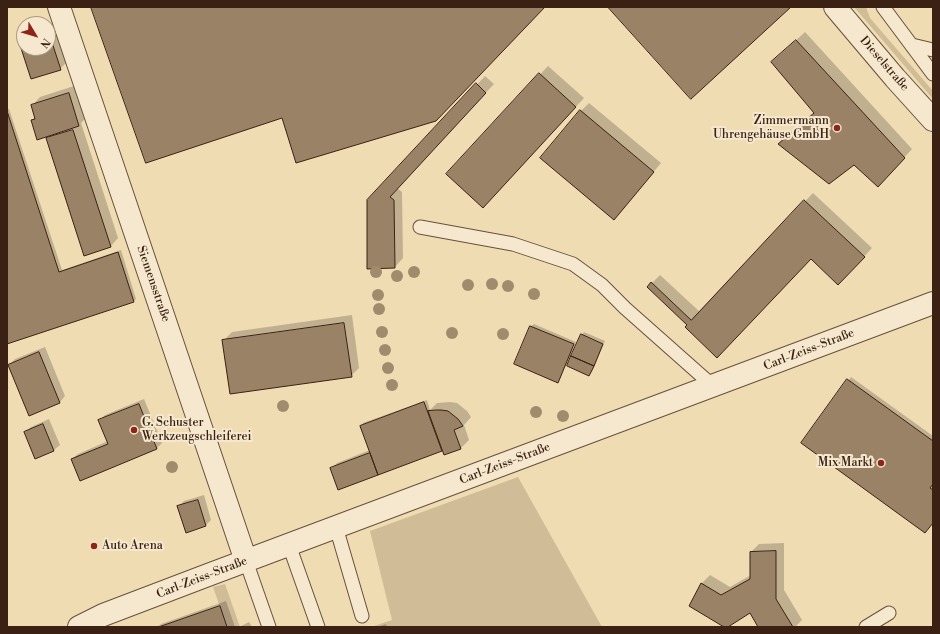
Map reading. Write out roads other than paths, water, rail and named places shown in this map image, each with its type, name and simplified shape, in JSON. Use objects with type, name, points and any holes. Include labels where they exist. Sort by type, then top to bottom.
[{"type":"street","name":"Siemensstraße","points":[[59,7],[246,561]]},
{"type":"street","name":"Dieselstraße","points":[[835,7],[933,120]]},
{"type":"street","name":"Carl-Zeiss-Straße","points":[[79,627],[103,615],[933,304]]},
{"type":"lane","points":[[883,7],[933,74]]},
{"type":"lane","points":[[912,45],[933,50]]},
{"type":"lane","points":[[420,227],[513,244],[573,264],[602,285],[625,308],[713,386]]},
{"type":"lane","points":[[336,527],[362,616]]},
{"type":"lane","points":[[289,545],[318,627]]},
{"type":"lane","points":[[246,561],[269,627]]},
{"type":"lane","points":[[866,627],[889,613]]},
{"type":"place","name":"Zimmermann Uhrengehäuse GmbH","points":[[837,128]]},
{"type":"place","name":"G. Schuster Werkzeugschleiferei","points":[[134,430]]},
{"type":"place","name":"Mix Markt","points":[[881,463]]},
{"type":"place","name":"Auto Arena","points":[[94,546]]}]
